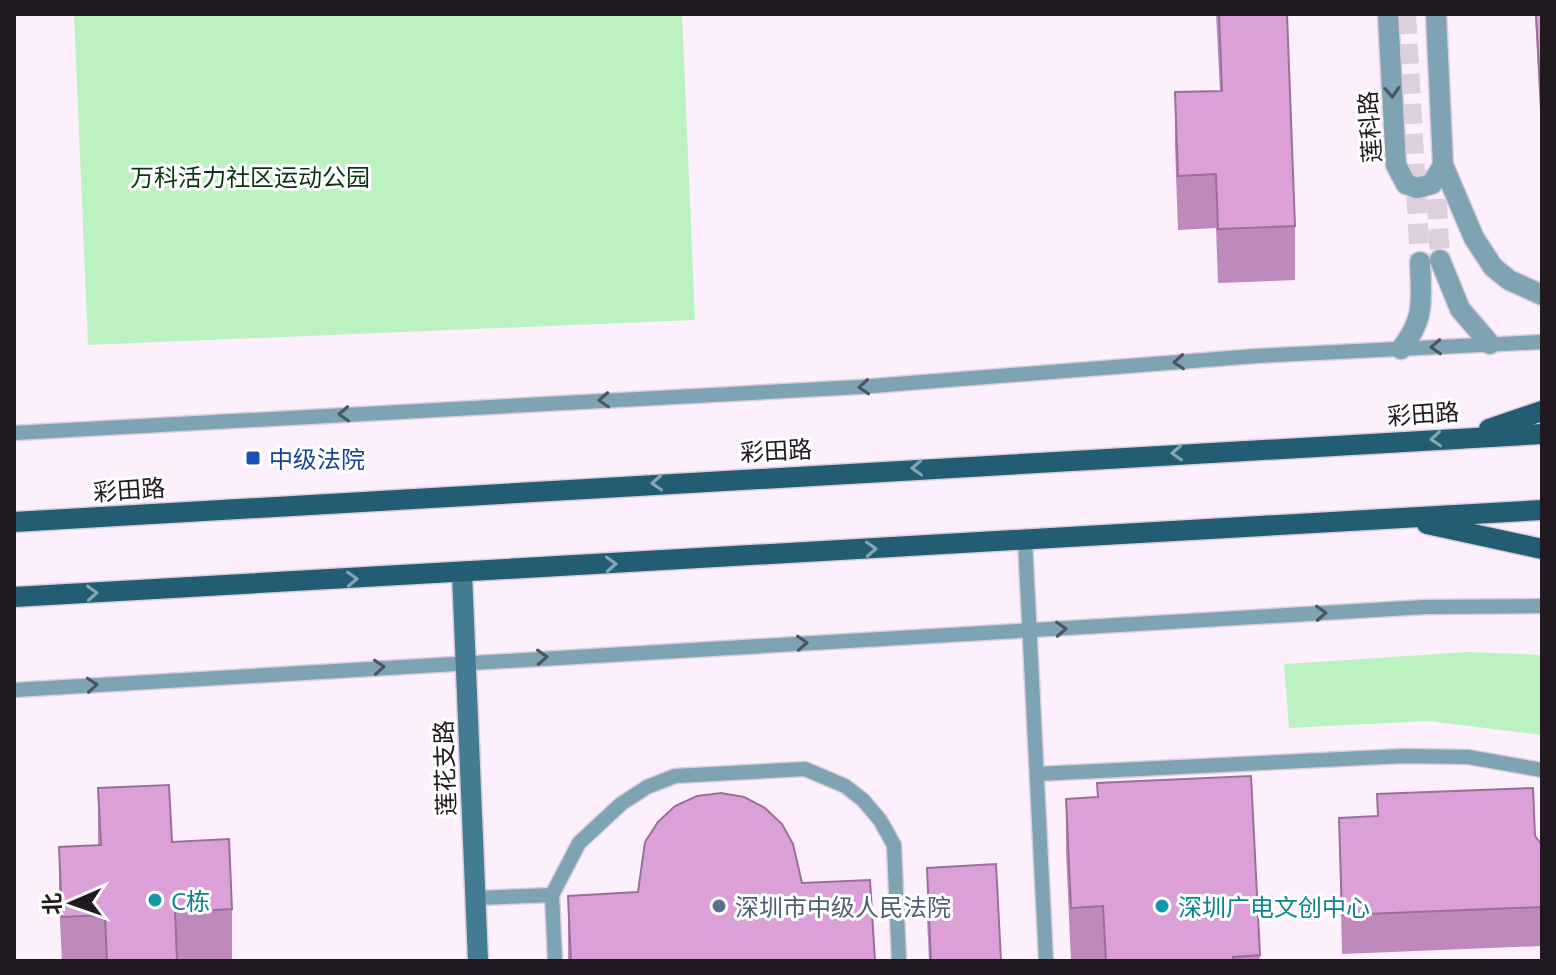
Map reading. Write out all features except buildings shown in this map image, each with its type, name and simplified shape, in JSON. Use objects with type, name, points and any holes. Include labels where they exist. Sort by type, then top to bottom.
[{"type":"main road","points":[[1466,437],[1542,411]]},
{"type":"main road","name":"彩田路","points":[[14,522],[1542,434]]},
{"type":"main road","points":[[14,597],[1542,510]]},
{"type":"main road","points":[[1403,519],[1542,549]]},
{"type":"main road","name":"莲花支路","points":[[462,573],[478,961]]},
{"type":"street","name":"莲科路","points":[[1388,14],[1396,165],[1406,184],[1417,188],[1432,184],[1443,165]]},
{"type":"street","points":[[1436,14],[1443,165],[1474,238],[1493,267],[1509,280],[1542,295]]},
{"type":"street","points":[[1401,349],[1416,330],[1430,261],[1460,309],[1490,344]]},
{"type":"lane","points":[[14,433],[859,387],[1256,356],[1542,342]]},
{"type":"lane","points":[[1025,540],[1046,961]]},
{"type":"lane","points":[[14,690],[1425,607],[1542,606]]},
{"type":"lane","points":[[1037,774],[1404,756],[1468,757],[1542,770]]},
{"type":"lane","points":[[555,961],[552,895],[579,843],[600,820],[647,787],[675,776],[805,769],[835,781],[863,800],[880,820],[894,845],[899,961]]},
{"type":"lane","points":[[476,898],[552,895]]},
{"type":"green space","name":"万科活力社区运动公园","points":[[74,14],[682,14],[695,320],[88,345]]},
{"type":"green space","points":[[1468,652],[1542,655],[1542,735],[1428,721],[1289,728],[1284,664]]},
{"type":"tunnel","points":[[1406,14],[1420,262]]},
{"type":"tunnel","points":[[1435,169],[1440,260]]},
{"type":"place","name":"中级法院","points":[[253,458]]},
{"type":"place","name":"C栋","points":[[155,900]]},
{"type":"place","name":"深圳市中级人民法院","points":[[719,906]]},
{"type":"place","name":"深圳广电文创中心","points":[[1162,906]]}]
